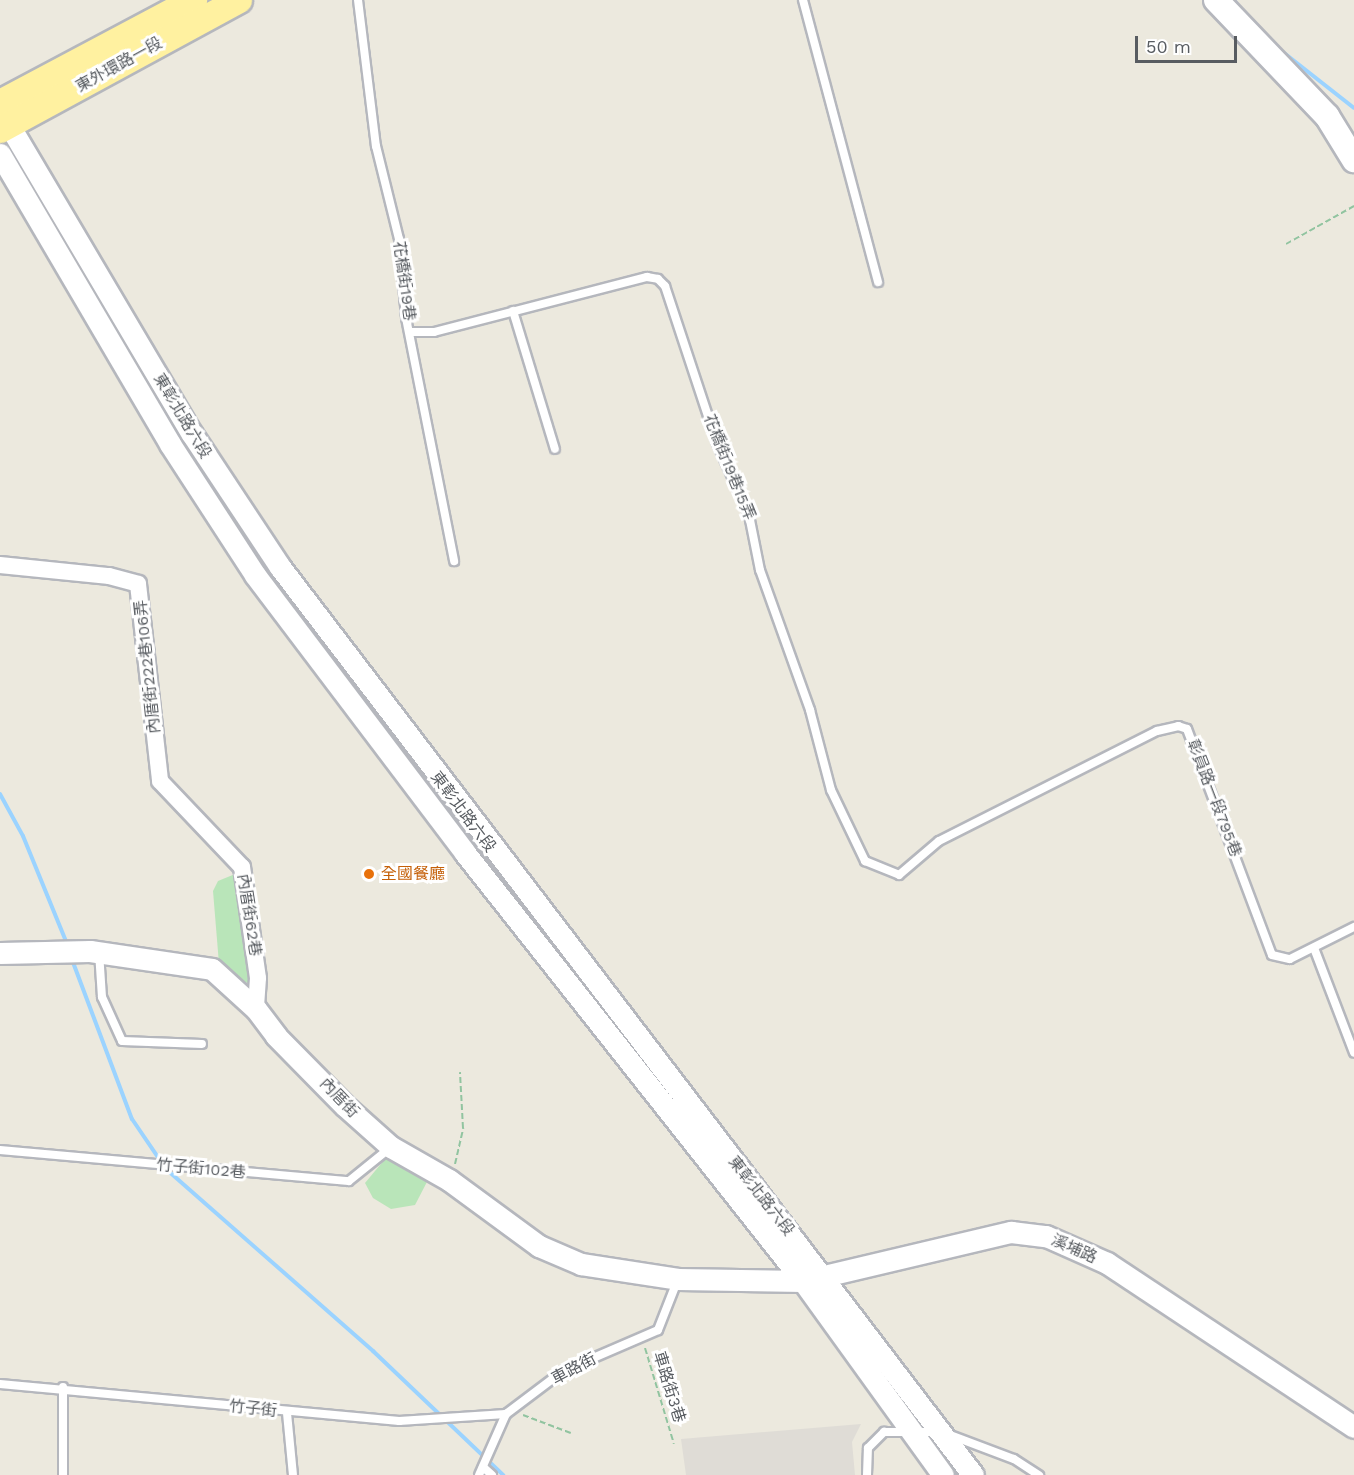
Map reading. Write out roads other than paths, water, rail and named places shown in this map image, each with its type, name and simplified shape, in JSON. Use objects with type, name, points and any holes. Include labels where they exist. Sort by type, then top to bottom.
[{"type":"main road","name":"東外環路一段","points":[[2,119],[194,0]]},
{"type":"main road","name":"東外環路一段","points":[[2,119],[239,0]]},
{"type":"main road","points":[[1216,0],[1327,116],[1354,160]]},
{"type":"street","name":"東彰北路六段","points":[[2,119],[192,434],[280,567],[814,1279],[911,1432],[943,1475]]},
{"type":"street","name":"東彰北路六段","points":[[0,154],[170,444],[255,575],[465,852],[941,1432],[973,1475]]},
{"type":"street","name":"內厝街222巷106弄","points":[[0,565],[109,576],[138,584],[160,781]]},
{"type":"street","name":"內厝街62巷","points":[[160,781],[242,867],[258,978],[256,1009]]},
{"type":"street","name":"內厝街","points":[[0,952],[99,952],[212,969],[256,1009],[276,1036],[391,1147],[448,1180],[539,1246],[580,1264],[678,1279]]},
{"type":"street","name":"溪埔路","points":[[678,1279],[814,1279],[1011,1232],[1046,1236],[1107,1263],[1354,1427]]},
{"type":"lane","name":"花橋街19巷","points":[[358,0],[376,146],[399,239],[406,318],[412,332],[454,561]]},
{"type":"lane","points":[[803,0],[878,282]]},
{"type":"lane","name":"花橋街19巷15弄","points":[[412,332],[434,332],[647,277],[658,279],[665,286],[717,443],[749,515],[760,570],[810,710],[831,790],[865,861],[899,875]]},
{"type":"lane","points":[[513,311],[555,450]]},
{"type":"lane","name":"彰員路一段795巷","points":[[899,875],[939,841],[1157,731],[1178,726],[1187,729],[1272,955],[1290,959],[1354,927]]},
{"type":"lane","points":[[1314,948],[1354,1053]]},
{"type":"lane","points":[[99,952],[102,997],[122,1041],[202,1044]]},
{"type":"lane","name":"竹子街102巷","points":[[0,1150],[349,1181],[391,1147]]},
{"type":"lane","name":"車路街","points":[[481,1471],[509,1412],[563,1371],[658,1330],[678,1279]]},
{"type":"lane","name":"竹子街","points":[[0,1383],[63,1387],[287,1413],[399,1421],[509,1412]]},
{"type":"lane","points":[[63,1387],[63,1475]]},
{"type":"lane","points":[[287,1413],[293,1475]]},
{"type":"lane","points":[[867,1475],[868,1448],[884,1432],[941,1432],[1014,1460],[1040,1475]]},
{"type":"lane","points":[[481,1471],[492,1475]]},
{"type":"waterway","points":[[1234,0],[1240,9]]},
{"type":"waterway","points":[[1279,49],[1354,108]]},
{"type":"waterway","points":[[0,794],[23,836],[67,944]]},
{"type":"waterway","points":[[71,957],[132,1119],[166,1169],[373,1351],[503,1475]]},
{"type":"place","name":"全國餐廳","points":[[369,874]]}]
